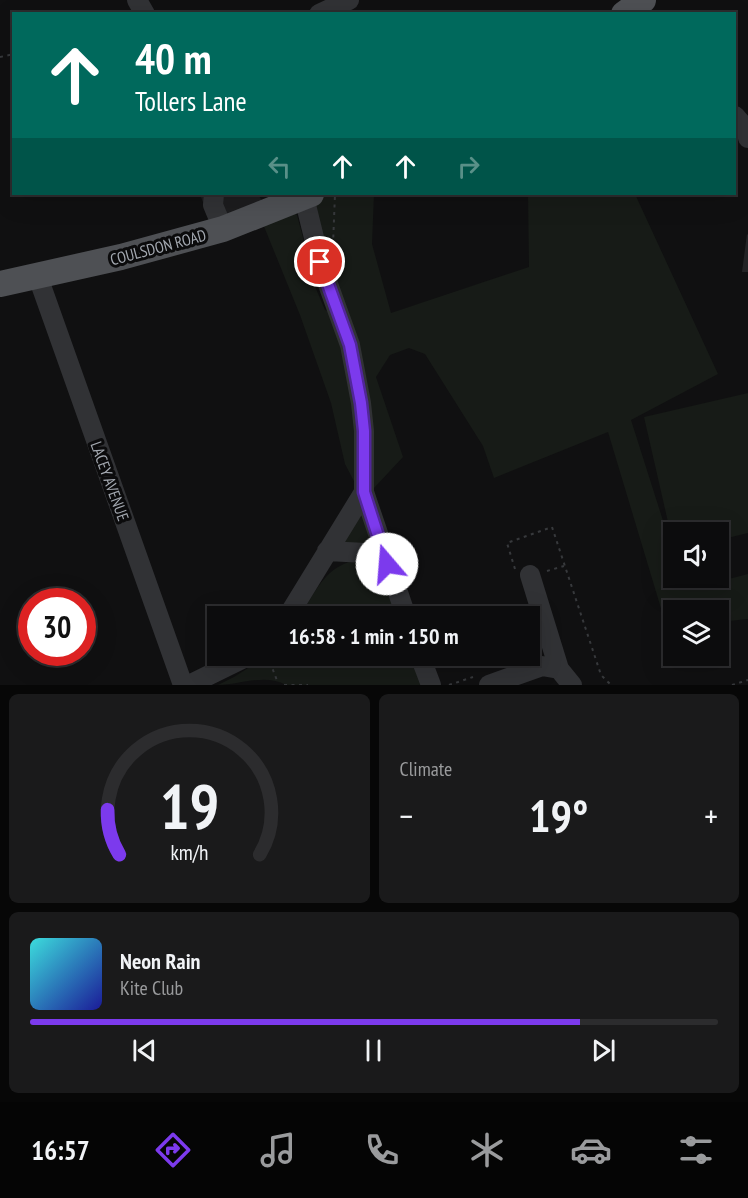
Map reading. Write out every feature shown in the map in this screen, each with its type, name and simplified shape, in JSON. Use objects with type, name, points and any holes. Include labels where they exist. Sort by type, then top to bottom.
[{"type":"main road","points":[[627,12],[643,0]]},
{"type":"main road","name":"COULSDON ROAD","points":[[0,284],[121,257],[223,229],[275,200],[307,195]]},
{"type":"street","points":[[323,12],[349,0]]},
{"type":"street","points":[[736,117],[747,130],[748,138]]},
{"type":"street","points":[[214,195],[213,205],[223,229]]},
{"type":"street","points":[[307,195],[320,262],[350,345],[361,403],[365,449],[364,492],[402,606]]},
{"type":"street","name":"LACEY AVENUE","points":[[38,277],[183,685]]},
{"type":"street","points":[[294,606],[364,492]]},
{"type":"street","points":[[327,551],[366,553],[387,564]]},
{"type":"street","points":[[523,573],[559,669],[572,685]]},
{"type":"street","points":[[189,685],[228,666]]},
{"type":"street","points":[[423,666],[430,685]]},
{"type":"street","points":[[489,685],[542,666],[559,669]]},
{"type":"path","points":[[320,262],[328,256],[332,248],[336,195]]},
{"type":"path","points":[[523,573],[507,543],[552,527],[601,675],[611,685]]},
{"type":"path","points":[[270,666],[278,683]]},
{"type":"path","points":[[732,685],[748,680]]},
{"type":"path","points":[[284,685],[308,685]]},
{"type":"shaded area","points":[[200,195],[259,195],[262,201],[210,222]]},
{"type":"shaded area","points":[[326,195],[374,195],[372,244],[391,313],[529,267],[528,195],[635,195],[718,374],[631,420],[663,522],[663,588],[685,588],[686,590],[729,588],[729,579],[748,574],[748,619],[729,621],[729,600],[663,600],[663,615],[608,432],[494,478],[483,446],[425,354],[409,348],[390,355],[376,377],[403,457],[374,488],[319,239],[313,200]]},
{"type":"shaded area","points":[[291,211],[297,215],[306,249],[303,258],[325,310],[333,313],[357,403],[358,489],[345,464],[331,403],[300,315],[263,224]]},
{"type":"shaded area","points":[[748,393],[748,533],[729,538],[729,522],[668,522],[644,417]]},
{"type":"shaded area","points":[[359,512],[363,513],[373,545],[370,547],[342,542]]},
{"type":"shaded area","points":[[355,561],[383,573],[395,606],[306,606],[329,574]]},
{"type":"shaded area","points":[[251,666],[415,666],[422,685],[286,685],[261,680],[218,685]]},
{"type":"building","points":[[747,234],[748,272],[742,272]]},
{"type":"route","points":[[320,262],[350,345],[364,431],[364,492],[387,564]]}]
